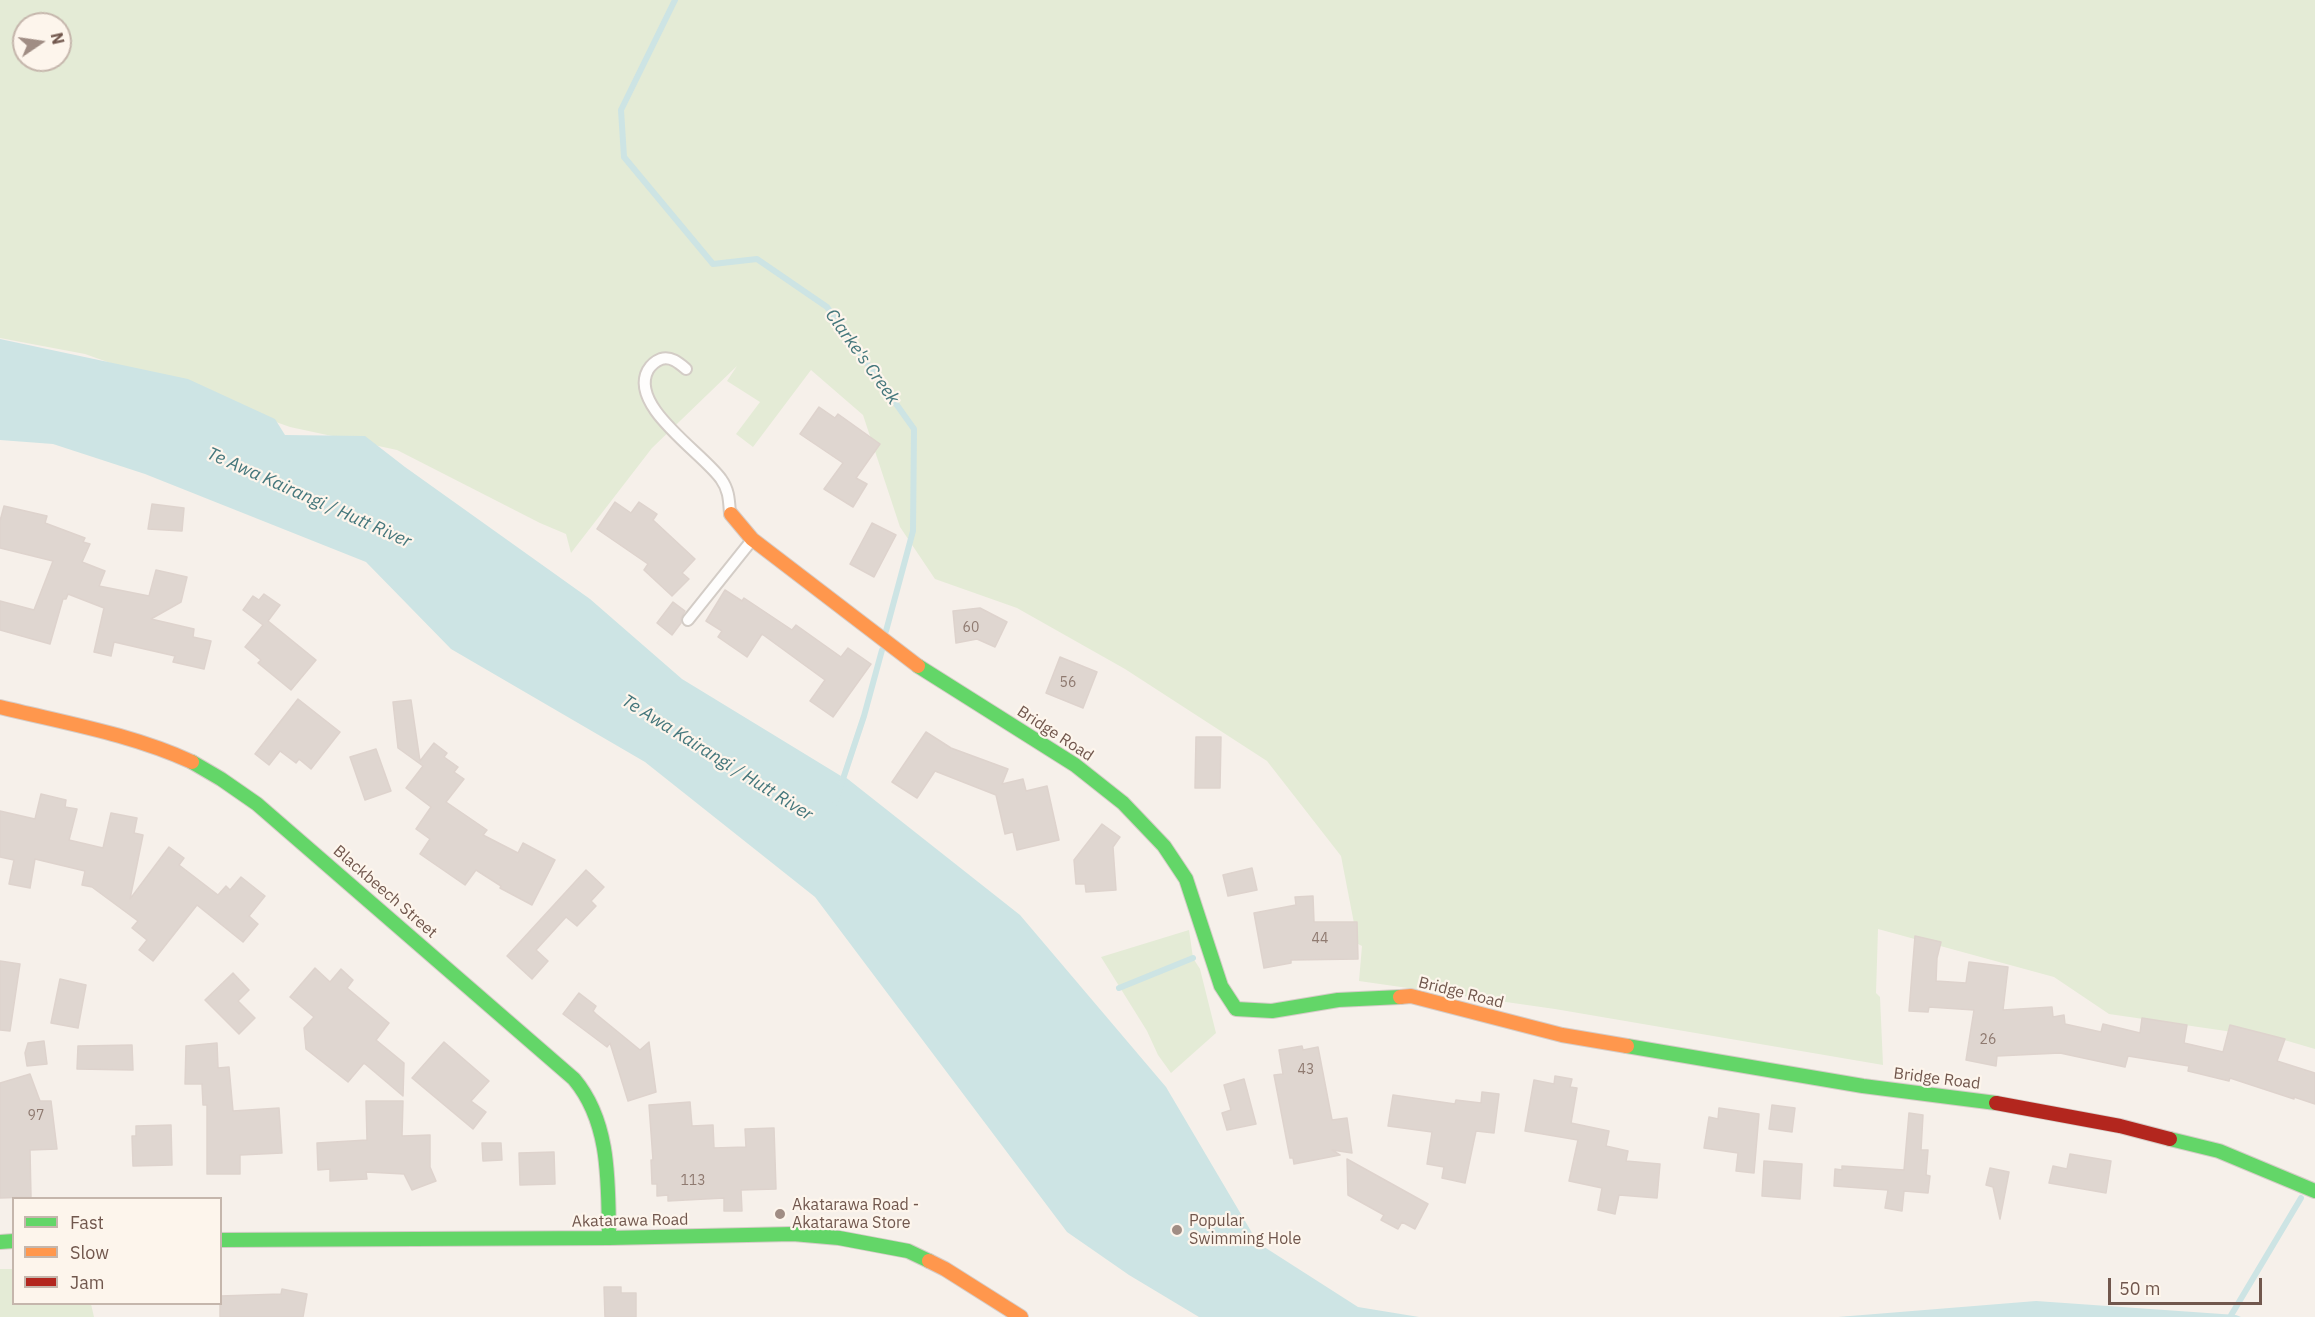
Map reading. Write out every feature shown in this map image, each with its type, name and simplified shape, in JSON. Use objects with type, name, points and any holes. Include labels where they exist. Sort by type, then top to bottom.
[{"type":"street","name":"Bridge Road","points":[[731,514],[752,539],[918,666],[1075,765],[1123,803],[1164,846],[1186,879],[1221,986],[1236,1009],[1272,1011],[1338,1000],[1411,996],[1562,1035],[1863,1086],[1985,1101],[2120,1126],[2219,1151],[2315,1191]]},
{"type":"street","name":"Blackbeech Street","points":[[0,707],[124,738],[181,757],[214,774],[257,804],[556,1061],[579,1085],[592,1108],[600,1130],[606,1166],[609,1238]]},
{"type":"street","name":"Akatarawa Road","points":[[222,1240],[609,1238],[793,1234],[876,1244],[908,1251],[945,1269],[1020,1317]]},
{"type":"lane","points":[[686,369],[672,360],[665,358],[659,360],[651,365],[646,373],[644,391],[653,407],[674,432],[720,478],[729,492],[731,514]]},
{"type":"lane","points":[[688,620],[752,539]]},
{"type":"green space","points":[[0,0],[2315,0],[2315,1049],[2281,1039],[2109,1014],[2054,977],[1878,929],[1876,993],[1880,997],[1883,1065],[1555,1009],[1359,981],[1362,946],[1358,944],[1341,856],[1267,761],[1125,669],[1017,608],[935,579],[900,527],[863,415],[811,370],[753,447],[736,434],[760,402],[727,381],[737,366],[652,448],[571,553],[566,534],[397,450],[290,427],[85,354],[0,338]]},
{"type":"green space","points":[[1189,930],[1193,958],[1200,969],[1216,1033],[1171,1073],[1158,1055],[1147,1031],[1101,957]]},
{"type":"green space","points":[[0,1269],[12,1269],[12,1305],[91,1305],[94,1317],[0,1317]]},
{"type":"water","name":"Te Awa Kairangi / Hutt River","points":[[0,339],[188,379],[275,419],[285,435],[365,436],[590,599],[682,679],[841,776],[835,804],[844,776],[1020,915],[1166,1087],[1258,1243],[1358,1307],[1419,1317],[1199,1317],[1129,1275],[1067,1232],[815,897],[645,762],[451,649],[366,562],[145,474],[53,444],[0,440]]},
{"type":"water","points":[[2036,1301],[2236,1315],[2241,1317],[1838,1317]]},
{"type":"building","points":[[819,407],[835,418],[838,414],[880,444],[856,478],[867,484],[853,507],[824,489],[843,463],[800,434]]},
{"type":"building","points":[[615,502],[631,513],[639,502],[657,514],[653,520],[695,559],[682,573],[689,579],[672,596],[644,570],[648,564],[597,529]]},
{"type":"building","points":[[152,504],[184,508],[182,531],[148,529]]},
{"type":"building","points":[[4,506],[47,516],[45,523],[85,538],[83,542],[90,544],[82,562],[105,571],[99,586],[149,596],[156,570],[187,577],[181,602],[151,619],[194,629],[193,637],[211,641],[204,669],[173,662],[175,656],[114,642],[111,656],[94,652],[104,608],[68,594],[66,599],[63,599],[50,644],[0,630],[0,601],[34,610],[53,561],[0,548],[0,521]]},
{"type":"building","points":[[872,523],[896,535],[874,577],[850,564]]},
{"type":"building","points":[[725,590],[742,601],[744,598],[792,630],[796,625],[841,657],[848,648],[871,664],[833,717],[810,701],[825,680],[762,634],[747,657],[718,637],[722,631],[706,621]]},
{"type":"building","points":[[264,594],[280,605],[268,621],[316,660],[291,690],[258,663],[261,660],[245,647],[263,625],[243,610],[253,596],[259,600]]},
{"type":"building","points":[[673,602],[685,611],[681,623],[672,635],[657,623]]},
{"type":"building","points":[[980,608],[1007,622],[995,647],[977,639],[956,643],[953,611]]},
{"type":"building","points":[[1060,657],[1097,672],[1083,708],[1046,693]]},
{"type":"building","points":[[298,699],[340,732],[311,769],[299,759],[296,763],[280,751],[269,765],[255,754]]},
{"type":"building","points":[[411,700],[420,761],[434,743],[447,753],[444,757],[458,767],[454,772],[464,779],[446,802],[487,830],[483,835],[518,853],[523,843],[555,860],[532,905],[500,888],[501,886],[476,870],[465,885],[420,854],[430,839],[416,829],[431,807],[406,788],[423,766],[398,748],[393,702]]},
{"type":"building","points":[[926,732],[951,748],[1008,769],[1002,784],[1023,779],[1026,791],[1047,786],[1059,840],[1017,850],[1013,832],[1005,834],[996,795],[935,771],[917,798],[892,782]]},
{"type":"building","points":[[1196,737],[1221,737],[1220,788],[1195,788]]},
{"type":"building","points":[[376,749],[391,791],[365,800],[350,757]]},
{"type":"building","points":[[41,794],[66,800],[65,807],[77,809],[69,840],[103,848],[111,813],[137,818],[134,833],[143,835],[130,899],[169,847],[184,858],[179,865],[218,895],[226,886],[230,890],[241,877],[265,896],[249,916],[258,924],[243,942],[197,905],[153,961],[139,950],[147,940],[132,928],[138,921],[92,887],[82,885],[85,871],[35,859],[30,888],[9,884],[14,860],[0,857],[0,811],[35,819]]},
{"type":"building","points":[[1102,824],[1120,837],[1113,847],[1116,890],[1086,892],[1085,884],[1076,884],[1074,860]]},
{"type":"building","points":[[1252,868],[1257,890],[1228,896],[1223,875]]},
{"type":"building","points":[[586,870],[604,887],[591,901],[596,906],[577,926],[566,917],[536,950],[548,961],[532,979],[507,956]]},
{"type":"building","points":[[1313,896],[1314,922],[1357,922],[1358,959],[1291,960],[1291,963],[1264,968],[1254,913],[1296,905],[1295,897]]},
{"type":"building","points":[[1915,936],[1941,942],[1937,958],[1936,981],[1966,983],[1969,962],[2008,967],[2003,1010],[2052,1007],[2053,1017],[2064,1015],[2065,1024],[2101,1032],[2103,1024],[2140,1033],[2142,1018],[2187,1025],[2184,1043],[2223,1052],[2230,1025],[2285,1039],[2277,1061],[2315,1073],[2315,1104],[2230,1078],[2229,1081],[2188,1071],[2189,1066],[2128,1056],[2125,1067],[2060,1053],[1997,1056],[1996,1066],[1966,1060],[1974,1010],[1929,1007],[1928,1012],[1909,1011]]},
{"type":"building","points":[[0,961],[20,964],[10,1031],[0,1030]]},
{"type":"building","points":[[315,968],[330,982],[341,969],[353,980],[347,988],[389,1023],[376,1040],[404,1063],[403,1096],[364,1063],[348,1082],[306,1049],[304,1028],[314,1017],[290,997]]},
{"type":"building","points":[[233,973],[249,990],[238,1001],[255,1018],[239,1034],[205,1000]]},
{"type":"building","points":[[60,979],[86,985],[78,1028],[51,1023]]},
{"type":"building","points":[[579,993],[596,1006],[593,1011],[596,1014],[640,1050],[649,1042],[656,1092],[628,1101],[610,1043],[607,1047],[563,1014]]},
{"type":"building","points":[[44,1041],[47,1064],[27,1066],[25,1053],[28,1043]]},
{"type":"building","points":[[444,1042],[489,1081],[471,1101],[486,1112],[473,1129],[412,1078]]},
{"type":"building","points":[[217,1043],[218,1068],[229,1067],[233,1111],[279,1108],[282,1153],[240,1155],[240,1174],[207,1174],[207,1105],[203,1105],[202,1084],[185,1084],[186,1046]]},
{"type":"building","points":[[132,1045],[133,1070],[77,1069],[78,1046]]},
{"type":"building","points":[[1302,1046],[1303,1050],[1318,1047],[1332,1120],[1347,1118],[1352,1153],[1332,1150],[1340,1155],[1294,1164],[1293,1158],[1290,1158],[1274,1075],[1283,1074],[1279,1050]]},
{"type":"building","points":[[30,1074],[40,1101],[51,1101],[57,1149],[30,1150],[31,1197],[0,1198],[0,1083]]},
{"type":"building","points":[[1555,1076],[1572,1079],[1570,1087],[1577,1088],[1571,1123],[1609,1131],[1606,1146],[1628,1151],[1626,1161],[1660,1164],[1657,1198],[1619,1195],[1615,1214],[1598,1210],[1602,1188],[1569,1181],[1578,1140],[1525,1131],[1534,1080],[1554,1084]]},
{"type":"building","points":[[1244,1079],[1256,1124],[1227,1130],[1222,1113],[1231,1110],[1224,1085]]},
{"type":"building","points":[[1482,1092],[1499,1094],[1494,1133],[1476,1131],[1465,1183],[1442,1178],[1444,1167],[1427,1164],[1432,1132],[1388,1126],[1393,1095],[1455,1104],[1456,1100],[1481,1103]]},
{"type":"building","points":[[366,1101],[403,1101],[402,1136],[430,1135],[430,1167],[436,1181],[412,1190],[404,1174],[366,1172],[367,1179],[330,1181],[330,1169],[318,1170],[317,1143],[367,1140]]},
{"type":"building","points":[[690,1102],[692,1126],[713,1125],[714,1148],[746,1147],[745,1129],[774,1128],[776,1189],[741,1190],[742,1211],[724,1211],[724,1198],[668,1201],[668,1195],[657,1196],[657,1184],[652,1184],[651,1160],[653,1160],[649,1105]]},
{"type":"building","points":[[1772,1105],[1795,1108],[1792,1132],[1769,1129]]},
{"type":"building","points":[[1719,1108],[1759,1114],[1754,1173],[1736,1171],[1738,1153],[1704,1148],[1709,1117],[1718,1119]]},
{"type":"building","points":[[1909,1113],[1923,1115],[1921,1150],[1928,1150],[1926,1175],[1930,1176],[1928,1193],[1904,1191],[1902,1211],[1885,1208],[1888,1190],[1834,1186],[1835,1169],[1842,1170],[1842,1166],[1904,1170]]},
{"type":"building","points":[[171,1125],[172,1165],[133,1166],[132,1136],[136,1136],[136,1126]]},
{"type":"building","points":[[482,1143],[501,1143],[502,1160],[483,1161]]},
{"type":"building","points":[[554,1152],[555,1184],[520,1185],[519,1153]]},
{"type":"building","points":[[2070,1154],[2111,1161],[2106,1193],[2049,1183],[2053,1166],[2067,1169]]},
{"type":"building","points":[[1347,1159],[1428,1204],[1415,1229],[1402,1222],[1398,1229],[1381,1220],[1384,1215],[1348,1195]]},
{"type":"building","points":[[1764,1161],[1802,1164],[1800,1199],[1762,1196]]},
{"type":"building","points":[[1990,1168],[2009,1172],[2000,1219],[1993,1187],[1986,1185]]},
{"type":"building","points":[[604,1287],[621,1287],[621,1293],[636,1293],[636,1317],[605,1317]]},
{"type":"building","points":[[282,1289],[307,1294],[303,1317],[220,1317],[222,1296],[281,1294]]},
{"type":"waterway","name":"Clarke's Creek","points":[[675,0],[621,110],[624,157],[713,264],[757,259],[827,307],[914,429],[913,531],[886,631]]},
{"type":"waterway","name":"Clarke's Creek","points":[[835,803],[864,716],[882,650]]},
{"type":"waterway","points":[[1119,988],[1193,958]]},
{"type":"waterway","points":[[2230,1317],[2301,1198]]},
{"type":"traffic: fast","points":[[918,666],[1075,765],[1123,803],[1164,846],[1186,879],[1221,986],[1236,1009],[1272,1011],[1338,1000],[1400,997]]},
{"type":"traffic: fast","points":[[192,762],[257,804],[574,1079],[586,1096],[601,1134],[607,1176],[609,1238]]},
{"type":"traffic: fast","points":[[1627,1046],[1863,1086],[1996,1103]]},
{"type":"traffic: fast","points":[[2170,1139],[2219,1151],[2315,1191]]},
{"type":"traffic: fast","points":[[222,1240],[609,1238],[793,1234],[839,1238],[908,1251],[929,1261]]},
{"type":"traffic: fast","points":[[0,1242],[12,1241]]},
{"type":"traffic: slow","points":[[731,514],[752,539],[918,666]]},
{"type":"traffic: slow","points":[[0,707],[122,737],[192,762]]},
{"type":"traffic: slow","points":[[1400,997],[1411,996],[1562,1035],[1627,1046]]},
{"type":"traffic: slow","points":[[929,1261],[1021,1317]]},
{"type":"traffic: jam","points":[[1996,1103],[2120,1126],[2170,1139]]},
{"type":"place","name":"Akatarawa Road - Akatarawa Store","points":[[780,1214]]},
{"type":"place","name":"Popular Swimming Hole","points":[[1177,1230]]}]
